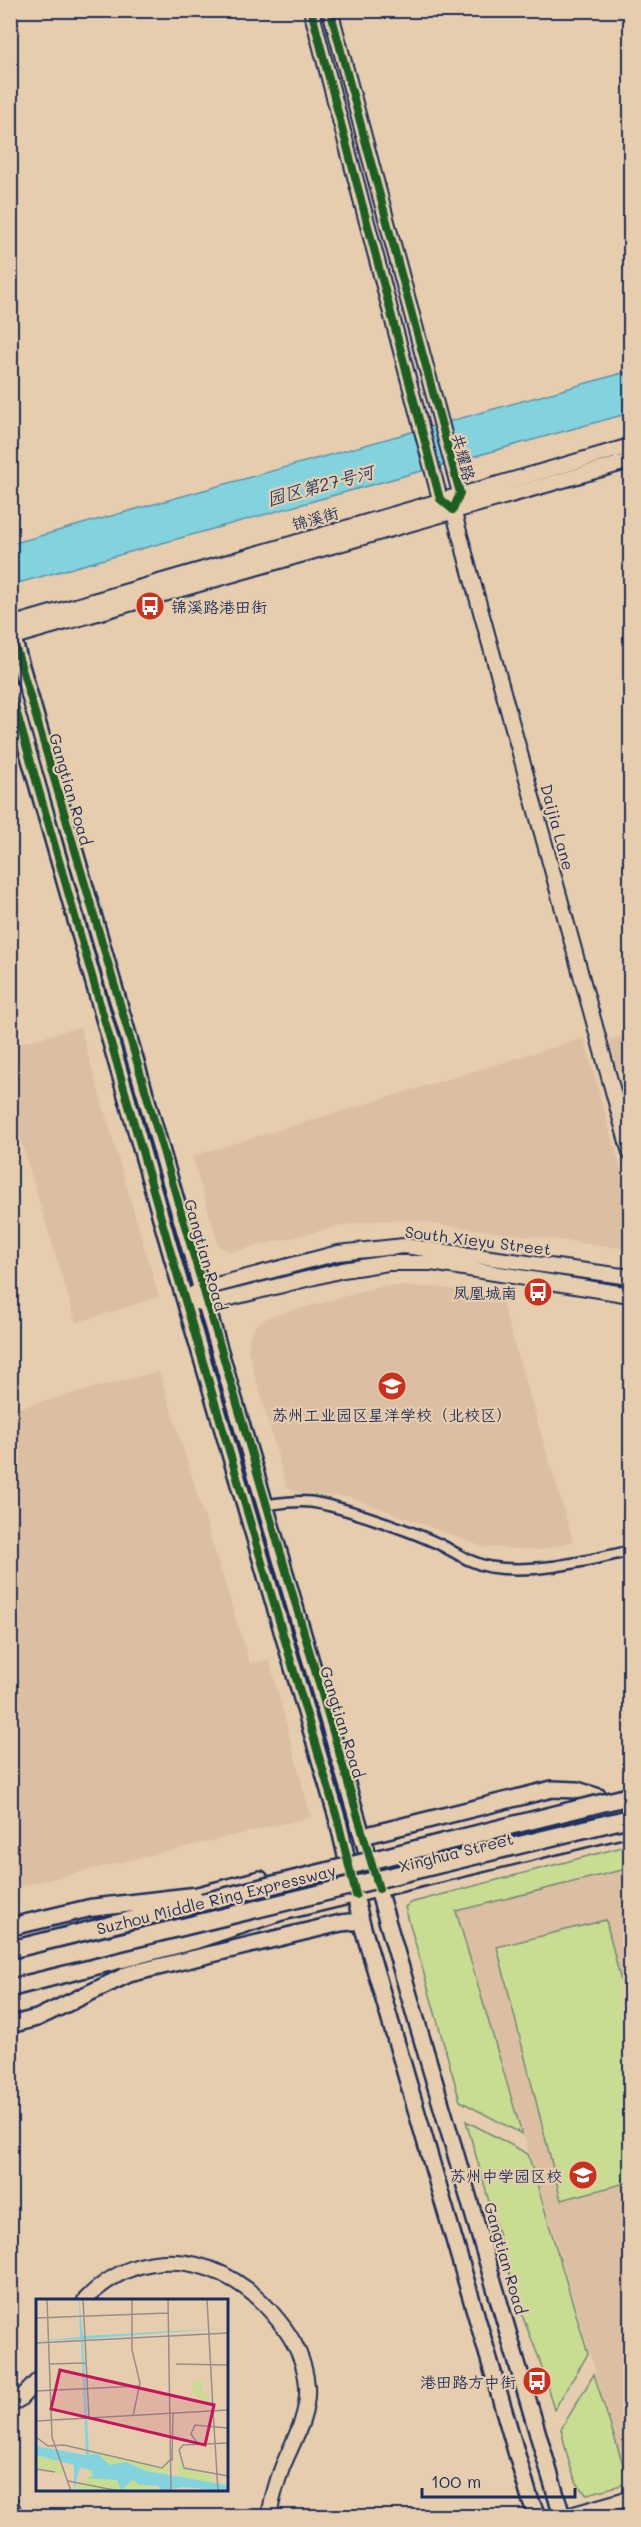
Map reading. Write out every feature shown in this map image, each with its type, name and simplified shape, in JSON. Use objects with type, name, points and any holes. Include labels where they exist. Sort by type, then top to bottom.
[{"type":"highway","name":"Suzhou Middle Ring Expressway","points":[[10,1950],[630,1796]]},
{"type":"highway","name":"Suzhou Middle Ring Expressway","points":[[10,1969],[630,1818]]},
{"type":"highway","points":[[10,1927],[90,1908],[268,1887]]},
{"type":"highway","points":[[10,1988],[196,1940],[277,1913]]},
{"type":"main road","name":"Gangtian Road","points":[[11,632],[203,1297],[562,2517]]},
{"type":"main road","name":"Gangtian Road","points":[[10,689],[347,1858],[361,1921],[537,2517]]},
{"type":"main road","points":[[363,1836],[552,1789],[577,1790],[599,1797]]},
{"type":"main road","name":"Xinghua Street","points":[[10,1940],[630,1790]]},
{"type":"main road","name":"Xinghua Street","points":[[10,1979],[630,1828]]},
{"type":"main road","points":[[10,2025],[37,2018],[129,1974],[341,1923],[361,1921]]},
{"type":"street","name":"共耀路","points":[[311,10],[440,499]]},
{"type":"street","name":"共耀路","points":[[330,10],[460,493],[453,510]]},
{"type":"street","name":"锦溪街","points":[[11,632],[440,499],[630,446]]},
{"type":"street","name":"锦溪街","points":[[11,632],[630,461]]},
{"type":"street","points":[[440,499],[453,510]]},
{"type":"street","name":"Daijia Lane","points":[[453,510],[630,1153]]},
{"type":"street","name":"South Xieyu Street","points":[[203,1297],[338,1253],[404,1246],[630,1277]]},
{"type":"street","name":"South Xieyu Street","points":[[203,1297],[388,1263],[432,1263],[630,1294]]},
{"type":"street","points":[[185,1300],[203,1297]]},
{"type":"street","points":[[265,1505],[294,1501],[331,1507],[408,1532],[442,1546],[468,1561],[492,1567],[551,1567],[630,1551]]},
{"type":"street","points":[[87,2299],[107,2281],[120,2273],[148,2264],[182,2262],[218,2269],[266,2304],[291,2335],[303,2366],[307,2386],[302,2422],[282,2469],[268,2517]]},
{"type":"street","points":[[10,2405],[20,2399],[36,2382]]},
{"type":"street","points":[[567,2517],[630,2498]]},
{"type":"street","points":[[10,2502],[15,2517]]},
{"type":"shaded area","points":[[80,1027],[159,1297],[76,1323],[11,1108],[10,1046]]},
{"type":"shaded area","points":[[630,1034],[630,1079],[617,1068],[609,1040]]},
{"type":"shaded area","points":[[584,1038],[630,1203],[630,1248],[404,1220],[372,1221],[332,1228],[231,1252],[219,1247],[192,1156]]},
{"type":"shaded area","name":"苏州工业园区星洋学校（北校区）","points":[[383,1286],[437,1287],[500,1296],[573,1541],[541,1550],[483,1547],[350,1497],[297,1493],[286,1486],[248,1350],[250,1335],[257,1324],[269,1317]]},
{"type":"shaded area","points":[[159,1371],[250,1664],[269,1659],[311,1817],[18,1887],[10,1861],[11,1410]]},
{"type":"shaded area","name":"苏州中学园区校","points":[[630,1868],[630,2482],[629,2483],[456,1911]]},
{"type":"green space","points":[[630,1845],[630,1868],[456,1911],[522,2134],[460,2101],[405,1907],[410,1903]]},
{"type":"green space","points":[[606,1920],[630,2019],[630,2182],[561,2200],[497,1947]]},
{"type":"green space","points":[[466,2121],[528,2154],[588,2354],[554,2410],[539,2358],[520,2310]]},
{"type":"green space","points":[[594,2374],[629,2483],[588,2494],[582,2490],[573,2475],[561,2429]]},
{"type":"water","name":"园区第27号河","points":[[630,371],[630,413],[11,585],[11,544]]},
{"type":"cycle path","points":[[311,10],[440,499],[453,510],[460,493],[330,10]]},
{"type":"cycle path","points":[[10,628],[379,1889]]},
{"type":"cycle path","points":[[10,689],[173,1260],[338,1821],[356,1895]]},
{"type":"place","name":"锦溪路港田街","points":[[150,606]]},
{"type":"place","name":"凤凰城南","points":[[538,1292]]},
{"type":"place","name":"苏州工业园区星洋学校（北校区）","points":[[392,1386]]},
{"type":"place","name":"苏州中学园区校","points":[[583,2175]]},
{"type":"place","name":"港田路方中街","points":[[537,2381]]}]
